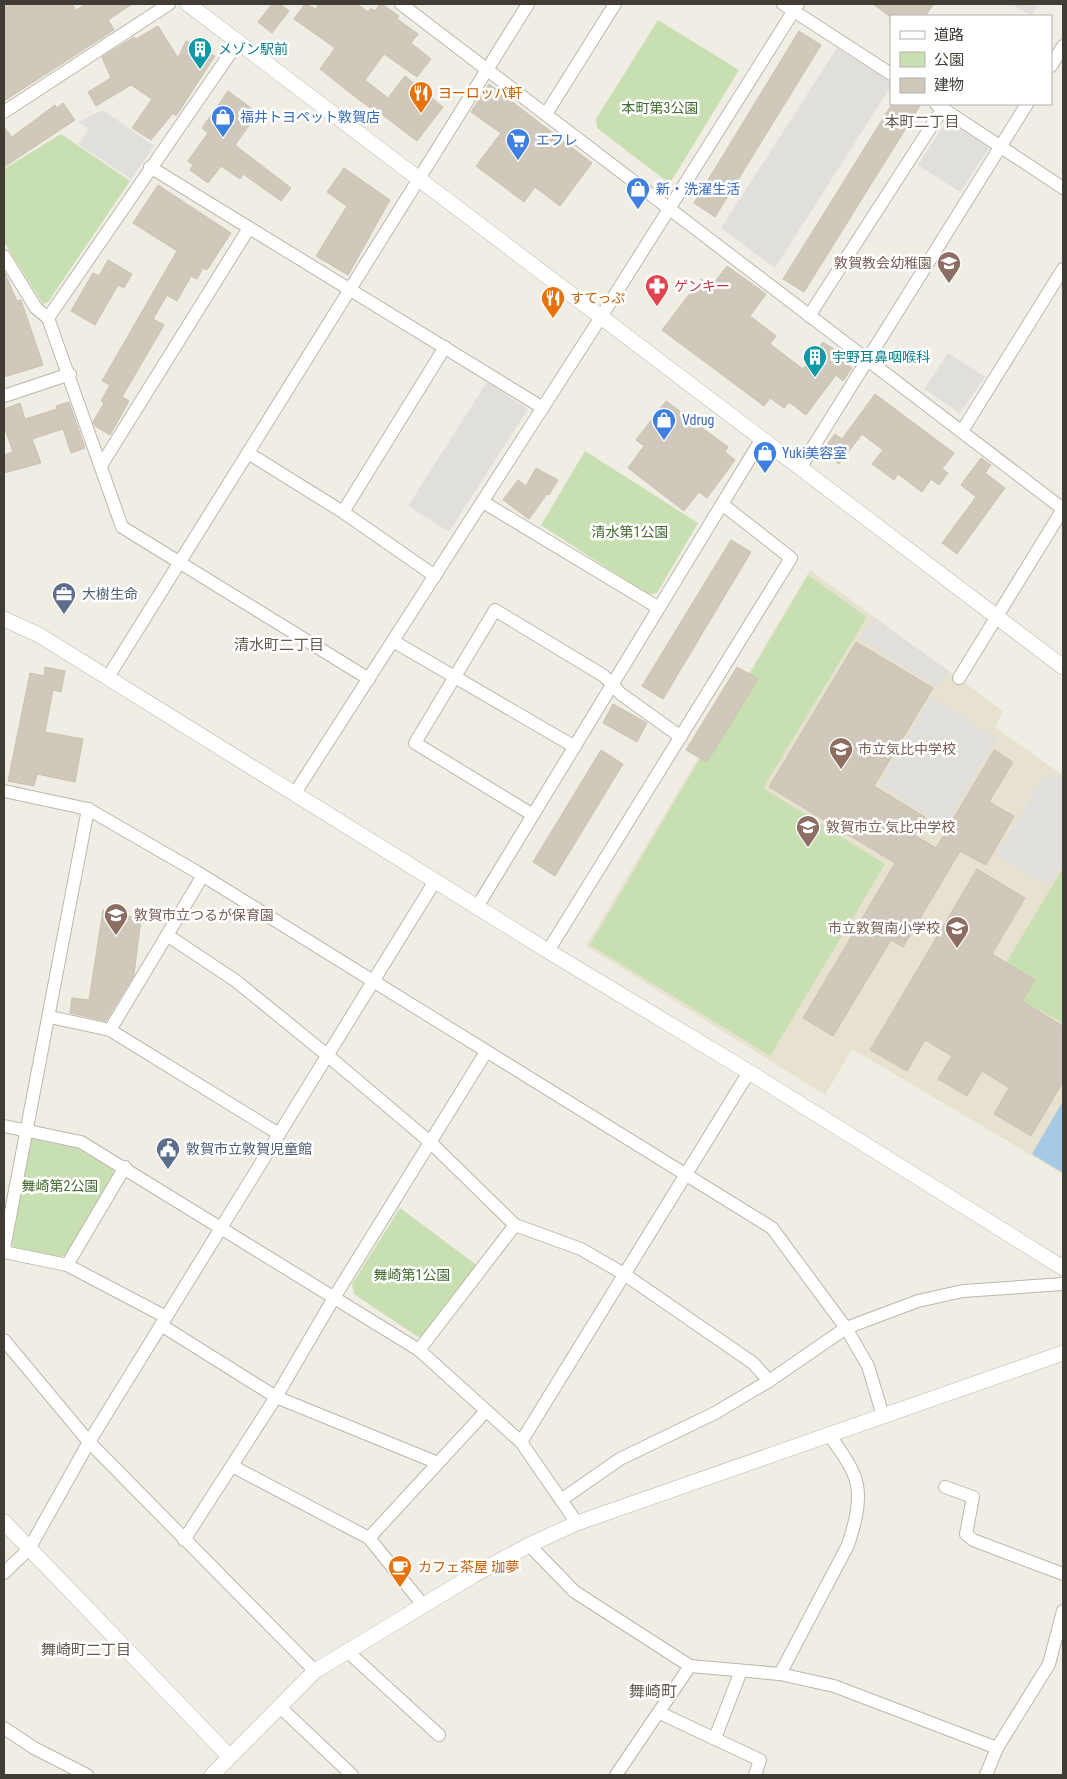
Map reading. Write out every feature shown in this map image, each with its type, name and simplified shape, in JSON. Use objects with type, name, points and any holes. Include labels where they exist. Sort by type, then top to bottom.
[{"type":"street","points":[[4,112],[168,4]]},
{"type":"street","points":[[188,4],[1063,667]]},
{"type":"street","points":[[402,4],[1063,509],[959,678]]},
{"type":"street","points":[[108,677],[181,563],[349,289],[528,4]]},
{"type":"street","points":[[546,114],[615,4]]},
{"type":"street","points":[[295,793],[601,317],[791,6],[890,73]]},
{"type":"street","points":[[48,318],[150,167],[238,42]]},
{"type":"street","points":[[1052,64],[1063,46]]},
{"type":"street","points":[[800,468],[1026,105]]},
{"type":"street","points":[[810,316],[940,106],[1063,188]]},
{"type":"street","points":[[150,167],[543,408]]},
{"type":"street","points":[[102,464],[249,228]]},
{"type":"street","points":[[4,256],[36,308],[48,318],[70,374],[122,526],[369,679]]},
{"type":"street","points":[[962,431],[1063,269]]},
{"type":"street","points":[[343,512],[445,347]]},
{"type":"street","points":[[4,396],[70,374]]},
{"type":"street","points":[[477,907],[761,440]]},
{"type":"street","points":[[248,453],[343,512],[435,576]]},
{"type":"street","points":[[483,502],[659,608]]},
{"type":"street","points":[[548,951],[791,558],[722,504]]},
{"type":"street","points":[[533,815],[415,743],[495,610],[604,676],[621,694],[681,737]]},
{"type":"street","points":[[4,619],[40,635],[1063,1268]]},
{"type":"street","points":[[393,641],[574,746]]},
{"type":"street","points":[[4,791],[88,809],[202,877],[772,1228],[846,1328],[868,1366],[883,1416]]},
{"type":"street","points":[[88,809],[50,1017],[4,1250],[67,1265],[164,1321],[276,1397],[438,1463]]},
{"type":"street","points":[[110,1030],[202,877]]},
{"type":"street","points":[[4,1573],[29,1549],[88,1442],[435,881]]},
{"type":"street","points":[[168,935],[236,981],[327,1055],[430,1142],[515,1225],[581,1249],[624,1274],[753,1363],[769,1381]]},
{"type":"street","points":[[50,1017],[110,1030],[279,1134]]},
{"type":"street","points":[[184,1540],[276,1397],[335,1296],[486,1052]]},
{"type":"street","points":[[521,1442],[749,1072]]},
{"type":"street","points":[[4,1126],[81,1142],[335,1296],[419,1350],[521,1442],[577,1523]]},
{"type":"street","points":[[67,1265],[125,1167]]},
{"type":"street","points":[[419,1350],[515,1225]]},
{"type":"street","points":[[561,1500],[620,1459],[715,1413],[769,1381],[846,1328],[918,1301],[962,1291],[1063,1284]]},
{"type":"street","points":[[4,1340],[88,1442],[315,1671]]},
{"type":"street","points":[[212,1775],[315,1671],[423,1605],[529,1545],[577,1523],[1063,1353]]},
{"type":"street","points":[[370,1538],[486,1411]]},
{"type":"street","points":[[780,1674],[848,1545],[856,1522],[857,1492],[855,1475],[829,1434]]},
{"type":"street","points":[[232,1466],[370,1538],[423,1605]]},
{"type":"street","points":[[946,1487],[973,1497],[966,1534],[974,1540],[1063,1574]]},
{"type":"street","points":[[4,1522],[229,1756]]},
{"type":"street","points":[[529,1545],[575,1592],[690,1666],[780,1674],[834,1686],[997,1748]]},
{"type":"street","points":[[986,1775],[997,1748],[1049,1664],[1061,1628],[1063,1613]]},
{"type":"street","points":[[347,1652],[440,1735]]},
{"type":"street","points":[[616,1775],[690,1666]]},
{"type":"street","points":[[715,1738],[742,1671]]},
{"type":"street","points":[[280,1707],[352,1775]]},
{"type":"street","points":[[660,1712],[760,1760],[755,1775]]},
{"type":"street","points":[[4,1728],[34,1748],[87,1775]]},
{"type":"shaded area","points":[[1012,4],[1033,4],[1038,7],[1032,15]]},
{"type":"shaded area","points":[[837,48],[890,81],[890,88],[775,268],[721,228]]},
{"type":"shaded area","points":[[103,110],[154,146],[131,179],[78,144],[89,129],[78,122]]},
{"type":"shaded area","points":[[947,120],[989,148],[960,192],[918,165]]},
{"type":"shaded area","points":[[948,353],[985,377],[960,413],[924,389]]},
{"type":"shaded area","points":[[487,382],[528,409],[449,532],[408,506]]},
{"type":"shaded area","name":"敦賀市立 気比中学校","points":[[810,570],[1003,711],[995,727],[1063,774],[1063,1174],[852,1049],[825,1095],[586,946]]},
{"type":"shaded area","points":[[873,617],[949,671],[937,688],[859,638]]},
{"type":"shaded area","points":[[931,697],[997,738],[945,827],[879,785]]},
{"type":"shaded area","points":[[1046,774],[1063,777],[1063,864],[1049,887],[996,855]]},
{"type":"green space","name":"本町第3公園","points":[[658,20],[739,70],[672,180],[665,180],[597,128],[596,119]]},
{"type":"green space","points":[[61,134],[130,181],[48,302],[43,304],[4,242],[4,169]]},
{"type":"green space","name":"清水第1公園","points":[[585,451],[698,523],[657,593],[648,595],[541,525]]},
{"type":"green space","points":[[808,575],[867,617],[763,788],[885,864],[770,1056],[590,945]]},
{"type":"green space","points":[[1063,868],[1063,1023],[1022,1001],[1035,980],[1006,963]]},
{"type":"green space","name":"舞崎第2公園","points":[[33,1139],[77,1148],[113,1169],[113,1175],[66,1255],[60,1257],[13,1247],[10,1240],[28,1143]]},
{"type":"green space","name":"舞崎第1公園","points":[[400,1208],[478,1266],[424,1336],[418,1337],[354,1294],[352,1284]]},
{"type":"water","points":[[1063,1101],[1063,1173],[1032,1154]]},
{"type":"building","points":[[4,4],[72,4],[76,10],[86,4],[132,4],[108,20],[114,30],[4,101]]},
{"type":"building","points":[[272,4],[280,4],[289,11],[272,33],[258,22]]},
{"type":"building","points":[[305,4],[316,9],[319,4],[357,4],[368,12],[371,8],[375,11],[382,4],[399,16],[397,19],[418,34],[411,43],[431,59],[417,77],[384,54],[365,80],[388,98],[405,76],[443,107],[417,141],[320,69],[335,48],[294,19]]},
{"type":"building","points":[[873,4],[934,4],[926,15],[889,16]]},
{"type":"building","points":[[158,26],[178,58],[186,41],[215,56],[176,116],[173,113],[151,140],[132,128],[152,99],[131,85],[96,106],[88,92],[111,78],[102,57],[134,37],[136,39]]},
{"type":"building","points":[[799,31],[821,45],[715,217],[694,203]]},
{"type":"building","points":[[489,84],[592,163],[560,206],[535,187],[524,202],[476,166],[501,133],[471,112]]},
{"type":"building","points":[[228,91],[258,113],[235,145],[291,188],[281,201],[243,174],[240,179],[221,166],[208,183],[190,170],[193,165],[188,161],[208,133],[202,128]]},
{"type":"building","points":[[63,103],[75,120],[4,167],[4,127],[12,137],[55,105],[57,108]]},
{"type":"building","points":[[891,105],[920,105],[804,292],[783,279]]},
{"type":"building","points":[[344,168],[390,200],[348,275],[316,256],[347,206],[327,192]]},
{"type":"building","points":[[158,185],[231,233],[207,270],[203,268],[197,279],[191,276],[177,301],[167,295],[153,319],[164,325],[122,397],[129,401],[110,435],[95,426],[93,422],[104,403],[101,401],[110,385],[102,381],[177,251],[133,223]]},
{"type":"building","points":[[108,260],[132,274],[124,288],[118,285],[95,325],[71,311],[93,273],[99,276]]},
{"type":"building","points":[[727,266],[766,294],[750,316],[776,336],[770,344],[803,369],[823,342],[838,352],[835,355],[852,368],[843,381],[836,375],[806,415],[789,402],[784,408],[770,398],[764,406],[662,330],[701,279],[711,287]]},
{"type":"building","points":[[4,271],[17,301],[21,300],[43,365],[4,377]]},
{"type":"building","points":[[875,394],[954,453],[942,469],[948,473],[939,485],[931,479],[922,492],[898,474],[894,480],[872,464],[883,450],[862,434],[839,464],[822,451],[835,434],[842,439]]},
{"type":"building","points":[[666,401],[728,447],[725,452],[735,460],[707,498],[699,492],[684,511],[628,468],[644,446],[636,440]]},
{"type":"building","points":[[69,402],[85,448],[71,453],[63,429],[32,439],[41,463],[4,473],[4,455],[13,452],[4,426],[4,409],[20,403],[25,419],[57,409],[56,406]]},
{"type":"building","points":[[981,458],[991,465],[985,473],[1005,488],[957,554],[942,543],[976,497],[961,485]]},
{"type":"building","points":[[536,468],[558,480],[549,495],[547,494],[529,519],[503,500],[518,480],[526,486]]},
{"type":"building","points":[[731,540],[751,552],[663,699],[642,686]]},
{"type":"building","points":[[856,642],[933,688],[874,786],[925,817],[914,835],[936,848],[994,750],[1013,762],[989,802],[1014,816],[986,865],[960,851],[903,947],[891,940],[833,1036],[803,1018],[895,863],[769,787]]},
{"type":"building","points":[[45,667],[65,671],[61,692],[53,690],[45,732],[83,739],[75,782],[37,774],[34,786],[8,781],[30,673],[44,676]]},
{"type":"building","points":[[737,667],[758,679],[707,762],[686,750]]},
{"type":"building","points":[[613,704],[647,723],[637,742],[603,723]]},
{"type":"building","points":[[601,750],[623,764],[555,876],[533,862]]},
{"type":"building","points":[[977,869],[1025,898],[992,954],[1035,980],[1022,1001],[1063,1026],[1063,1082],[1031,1136],[994,1114],[1009,1088],[982,1071],[967,1096],[938,1079],[952,1056],[925,1040],[907,1071],[870,1050]]},
{"type":"building","points":[[103,910],[141,919],[134,975],[106,1021],[70,1013],[72,998],[89,1000]]},
{"type":"place","name":"メゾン駅前","points":[[200,70]]},
{"type":"place","name":"ヨーロッパ軒","points":[[421,114]]},
{"type":"place","name":"福井トヨペット敦賀店","points":[[223,138]]},
{"type":"place","name":"エフレ","points":[[518,161]]},
{"type":"place","name":"新・洗濯生活","points":[[638,210]]},
{"type":"place","name":"敦賀教会幼稚園","points":[[949,284]]},
{"type":"place","name":"ゲンキー","points":[[657,307]]},
{"type":"place","name":"すてっぷ","points":[[553,319]]},
{"type":"place","name":"宇野耳鼻咽喉科","points":[[815,378]]},
{"type":"place","name":"Vdrug","points":[[664,441]]},
{"type":"place","name":"Yuki美容室","points":[[765,474]]},
{"type":"place","name":"大樹生命","points":[[64,615]]},
{"type":"place","name":"市立気比中学校","points":[[841,770]]},
{"type":"place","name":"敦賀市立 気比中学校","points":[[808,848]]},
{"type":"place","name":"敦賀市立つるが保育園","points":[[116,936]]},
{"type":"place","name":"市立敦賀南小学校","points":[[957,949]]},
{"type":"place","name":"敦賀市立敦賀児童館","points":[[168,1170]]},
{"type":"place","name":"カフェ茶屋 珈夢","points":[[400,1588]]},
{"type":"district","name":"本町二丁目","points":[[922,122]]},
{"type":"district","name":"清水町二丁目","points":[[279,645]]},
{"type":"district","name":"舞崎町二丁目","points":[[86,1650]]},
{"type":"district","name":"舞崎町","points":[[653,1691]]}]
